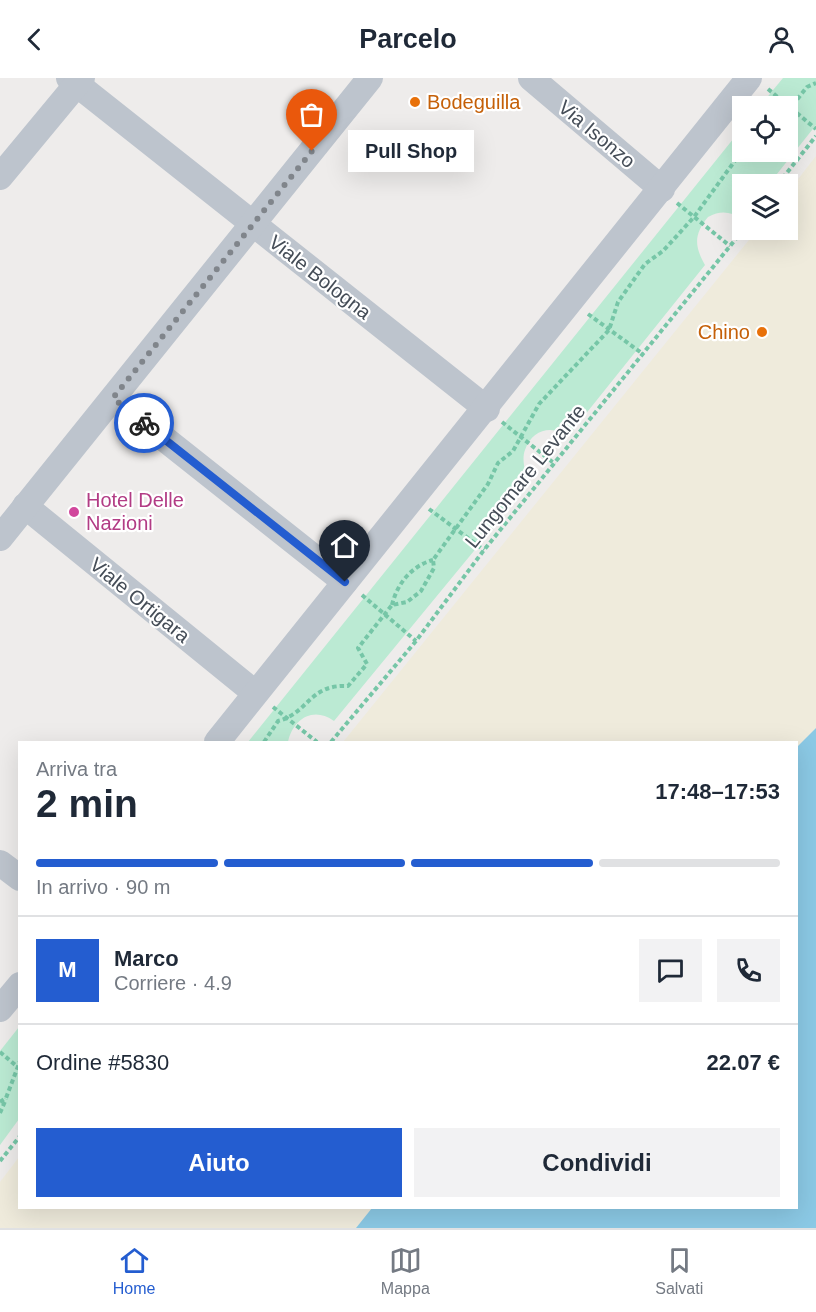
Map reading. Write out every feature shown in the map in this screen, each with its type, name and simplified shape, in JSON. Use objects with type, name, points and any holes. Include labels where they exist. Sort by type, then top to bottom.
[{"type":"street","points":[[0,538],[370,78]]},
{"type":"street","name":"Via Isonzo","points":[[531,78],[662,189]]},
{"type":"street","points":[[0,177],[76,80]]},
{"type":"street","name":"Viale Bologna","points":[[76,80],[487,409]]},
{"type":"street","points":[[218,741],[662,189],[757,82]]},
{"type":"street","points":[[113,398],[345,582]]},
{"type":"street","name":"Viale Ortigara","points":[[25,506],[255,693]]},
{"type":"street","points":[[0,862],[18,876]]},
{"type":"street","points":[[0,1009],[18,987]]},
{"type":"path","points":[[757,82],[774,96]]},
{"type":"path","points":[[798,98],[807,87],[816,83]]},
{"type":"path","points":[[798,116],[816,129]]},
{"type":"path","points":[[786,174],[816,136]]},
{"type":"path","points":[[265,741],[278,721],[287,719],[331,685],[348,686],[367,664],[358,648],[386,615],[400,585],[417,566],[432,560],[489,484],[498,463],[513,451],[539,404],[609,330],[618,302],[645,264],[663,251],[694,218],[734,162]]},
{"type":"path","points":[[662,189],[730,246]]},
{"type":"path","name":"Lungomare Levante","points":[[332,741],[417,641],[484,550],[735,240]]},
{"type":"path","points":[[571,302],[643,354]]},
{"type":"path","points":[[487,409],[521,439],[555,464]]},
{"type":"path","points":[[413,497],[484,550]]},
{"type":"path","points":[[392,605],[407,602],[421,591],[434,568],[432,560]]},
{"type":"path","points":[[345,582],[417,641]]},
{"type":"path","points":[[255,693],[316,741]]},
{"type":"path","points":[[0,1052],[18,1067],[0,1113]]},
{"type":"path","points":[[0,1102],[6,1098]]},
{"type":"path","points":[[0,1161],[18,1138]]},
{"type":"green space","points":[[783,78],[816,78],[816,125],[798,148],[798,96],[768,96]]},
{"type":"green space","points":[[732,140],[732,162],[787,162],[777,174],[732,174],[732,214],[717,213],[708,217],[698,235],[697,246],[705,265],[568,436],[549,430],[532,437],[525,450],[524,458],[529,484],[334,721],[319,715],[312,715],[299,721],[288,741],[249,741]]},
{"type":"green space","points":[[18,1028],[18,1120],[0,1145],[0,1051]]},
{"type":"sand","points":[[816,156],[816,728],[798,747],[798,741],[344,741],[749,240],[798,240],[798,179]]},
{"type":"sand","points":[[18,1158],[18,1209],[371,1209],[356,1228],[0,1228],[0,1182]]},
{"type":"water","points":[[816,728],[816,1228],[356,1228],[371,1209],[798,1209],[798,746]]},
{"type":"way so far","points":[[144,423],[113,398],[312,151]]},
{"type":"place","name":"Bodeguilla","points":[[415,102]]},
{"type":"place","name":"Pull Shop","points":[[312,151]]},
{"type":"place","name":"Chino","points":[[762,332]]},
{"type":"place","name":"Hotel Delle Nazioni","points":[[74,512]]},
{"type":"route","points":[[144,423],[345,582]]}]
